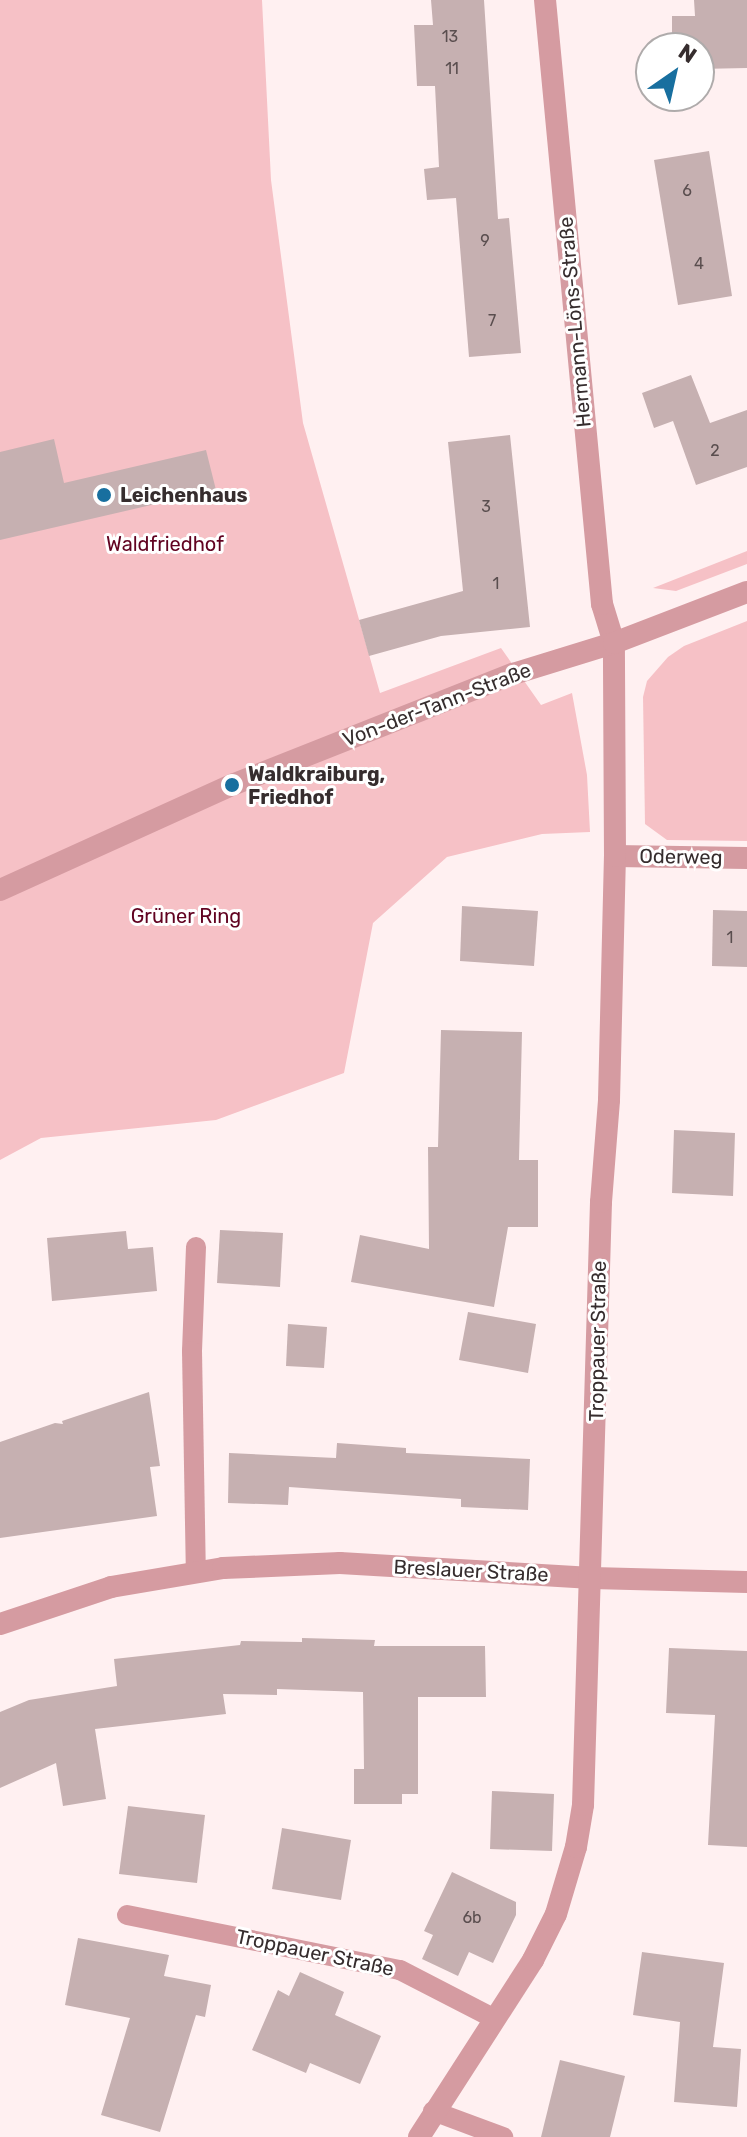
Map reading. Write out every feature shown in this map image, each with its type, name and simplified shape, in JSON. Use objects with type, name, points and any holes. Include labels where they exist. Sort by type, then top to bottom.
[{"type":"street","name":"Hermann-Löns-Straße","points":[[545,0],[602,604],[614,643]]},
{"type":"street","name":"Von-der-Tann-Straße","points":[[0,890],[246,779],[513,674],[614,643],[747,592]]},
{"type":"street","name":"Troppauer Straße","points":[[419,2137],[533,1960],[556,1914],[576,1847],[583,1805],[615,856],[614,643]]},
{"type":"street","name":"Oderweg","points":[[615,856],[747,858]]},
{"type":"street","name":"Breslauer Straße","points":[[0,1624],[111,1587],[196,1573],[340,1563],[592,1578],[747,1582]]},
{"type":"lane","points":[[196,1247],[192,1351],[196,1573]]},
{"type":"lane","name":"Troppauer Straße","points":[[127,1915],[400,1970],[493,2018]]},
{"type":"lane","points":[[433,2111],[503,2137]]},
{"type":"green space","points":[[0,0],[262,0],[271,180],[303,423],[380,693],[501,648],[541,705],[572,693],[587,775],[590,832],[542,834],[447,857],[373,923],[344,1073],[216,1120],[41,1138],[0,1160]]},
{"type":"green space","points":[[747,551],[747,564],[676,591],[653,588]]},
{"type":"green space","points":[[747,621],[747,841],[667,840],[645,824],[643,697],[647,681],[668,657],[684,646]]},
{"type":"building","points":[[431,0],[484,0],[498,219],[509,218],[521,353],[469,357],[456,198],[427,200],[424,169],[439,167],[435,86],[417,86],[414,25],[433,25]]},
{"type":"building","points":[[694,0],[747,0],[747,68],[715,69],[715,32],[672,32],[672,16],[695,16]]},
{"type":"building","points":[[709,151],[732,296],[678,305],[654,160]]},
{"type":"building","points":[[691,375],[710,423],[747,410],[747,467],[696,485],[673,421],[654,428],[642,393]]},
{"type":"building","points":[[510,435],[530,627],[441,636],[369,656],[359,620],[463,591],[448,442]]},
{"type":"building","name":"Leichenhaus","points":[[54,439],[64,483],[206,450],[216,490],[0,540],[0,452]]},
{"type":"building","points":[[462,906],[538,911],[534,966],[460,961]]},
{"type":"building","points":[[713,910],[747,911],[747,967],[712,966]]},
{"type":"building","points":[[441,1030],[522,1032],[519,1160],[538,1160],[538,1227],[508,1227],[494,1307],[351,1282],[360,1235],[429,1249],[428,1147],[438,1147]]},
{"type":"building","points":[[674,1130],[735,1133],[733,1196],[672,1193]]},
{"type":"building","points":[[220,1230],[283,1233],[280,1287],[217,1283]]},
{"type":"building","points":[[126,1231],[128,1249],[153,1247],[157,1291],[52,1301],[47,1238]]},
{"type":"building","points":[[468,1312],[536,1324],[528,1373],[459,1360]]},
{"type":"building","points":[[288,1324],[327,1327],[324,1368],[286,1366]]},
{"type":"building","points":[[149,1392],[160,1466],[150,1467],[157,1516],[0,1538],[0,1442],[55,1423],[63,1424],[62,1421]]},
{"type":"building","points":[[337,1443],[406,1448],[406,1453],[530,1459],[528,1510],[461,1507],[461,1499],[289,1487],[288,1505],[228,1503],[229,1453],[336,1458]]},
{"type":"building","points":[[302,1638],[375,1640],[374,1646],[485,1646],[486,1697],[418,1697],[418,1794],[402,1794],[402,1804],[354,1804],[354,1769],[364,1769],[363,1692],[277,1689],[277,1695],[223,1694],[226,1714],[95,1729],[106,1799],[63,1806],[56,1763],[0,1788],[0,1712],[29,1700],[117,1686],[114,1659],[240,1645],[241,1641],[302,1642]]},
{"type":"building","points":[[669,1648],[747,1651],[747,1847],[708,1845],[715,1715],[666,1713]]},
{"type":"building","points":[[492,1791],[554,1794],[552,1851],[490,1849]]},
{"type":"building","points":[[128,1806],[205,1815],[197,1883],[119,1874]]},
{"type":"building","points":[[282,1828],[351,1840],[341,1900],[272,1889]]},
{"type":"building","points":[[452,1872],[516,1902],[516,1915],[493,1963],[469,1952],[458,1976],[422,1959],[433,1935],[424,1931]]},
{"type":"building","points":[[78,1938],[169,1955],[164,1976],[211,1985],[205,2017],[196,2015],[160,2132],[101,2115],[130,2018],[65,2005]]},
{"type":"building","points":[[642,1952],[724,1963],[713,2047],[741,2049],[737,2107],[674,2102],[680,2022],[633,2015]]},
{"type":"building","points":[[300,1972],[344,1992],[335,2015],[381,2036],[360,2084],[310,2063],[306,2073],[252,2050],[278,1990],[289,1996]]},
{"type":"building","points":[[560,2060],[625,2076],[610,2137],[541,2137]]},
{"type":"place","name":"Leichenhaus","points":[[104,495]]},
{"type":"place","name":"Waldkraiburg, Friedhof","points":[[232,785]]},
{"type":"park label","name":"Waldfriedhof","points":[[165,544]]},
{"type":"park label","name":"Grüner Ring","points":[[186,916]]}]
